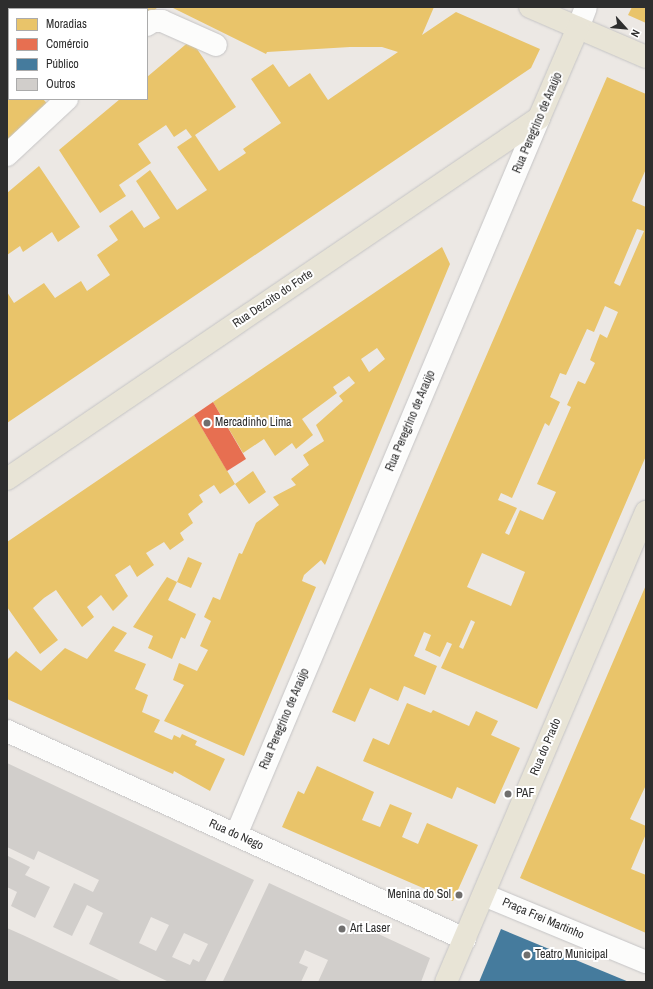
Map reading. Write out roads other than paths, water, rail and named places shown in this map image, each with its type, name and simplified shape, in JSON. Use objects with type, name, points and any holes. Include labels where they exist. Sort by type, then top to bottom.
[{"type":"main road","points":[[530,7],[646,57]]},
{"type":"main road","name":"Rua Peregrino de Araújo","points":[[539,118],[578,28]]},
{"type":"main road","name":"Rua Dezoito do Forte","points":[[7,479],[539,118]]},
{"type":"main road","name":"Rua do Prado","points":[[446,982],[646,512]]},
{"type":"street","name":"Rua Peregrino de Araújo","points":[[578,28],[586,7]]},
{"type":"street","points":[[148,24],[153,21],[162,21],[216,45]]},
{"type":"street","points":[[7,155],[66,100]]},
{"type":"street","name":"Rua Peregrino de Araújo","points":[[236,835],[539,118]]},
{"type":"street","name":"Rua do Nego","points":[[7,731],[465,939]]},
{"type":"street","name":"Praça Frei Martinho","points":[[484,895],[646,962]]},
{"type":"place","name":"Mercadinho Lima","points":[[207,423]]},
{"type":"place","name":"PAF","points":[[508,794]]},
{"type":"place","name":"Menina do Sol","points":[[459,895]]},
{"type":"place","name":"Art Laser","points":[[342,929]]},
{"type":"place","name":"Teatro Municipal","points":[[527,955]]}]
